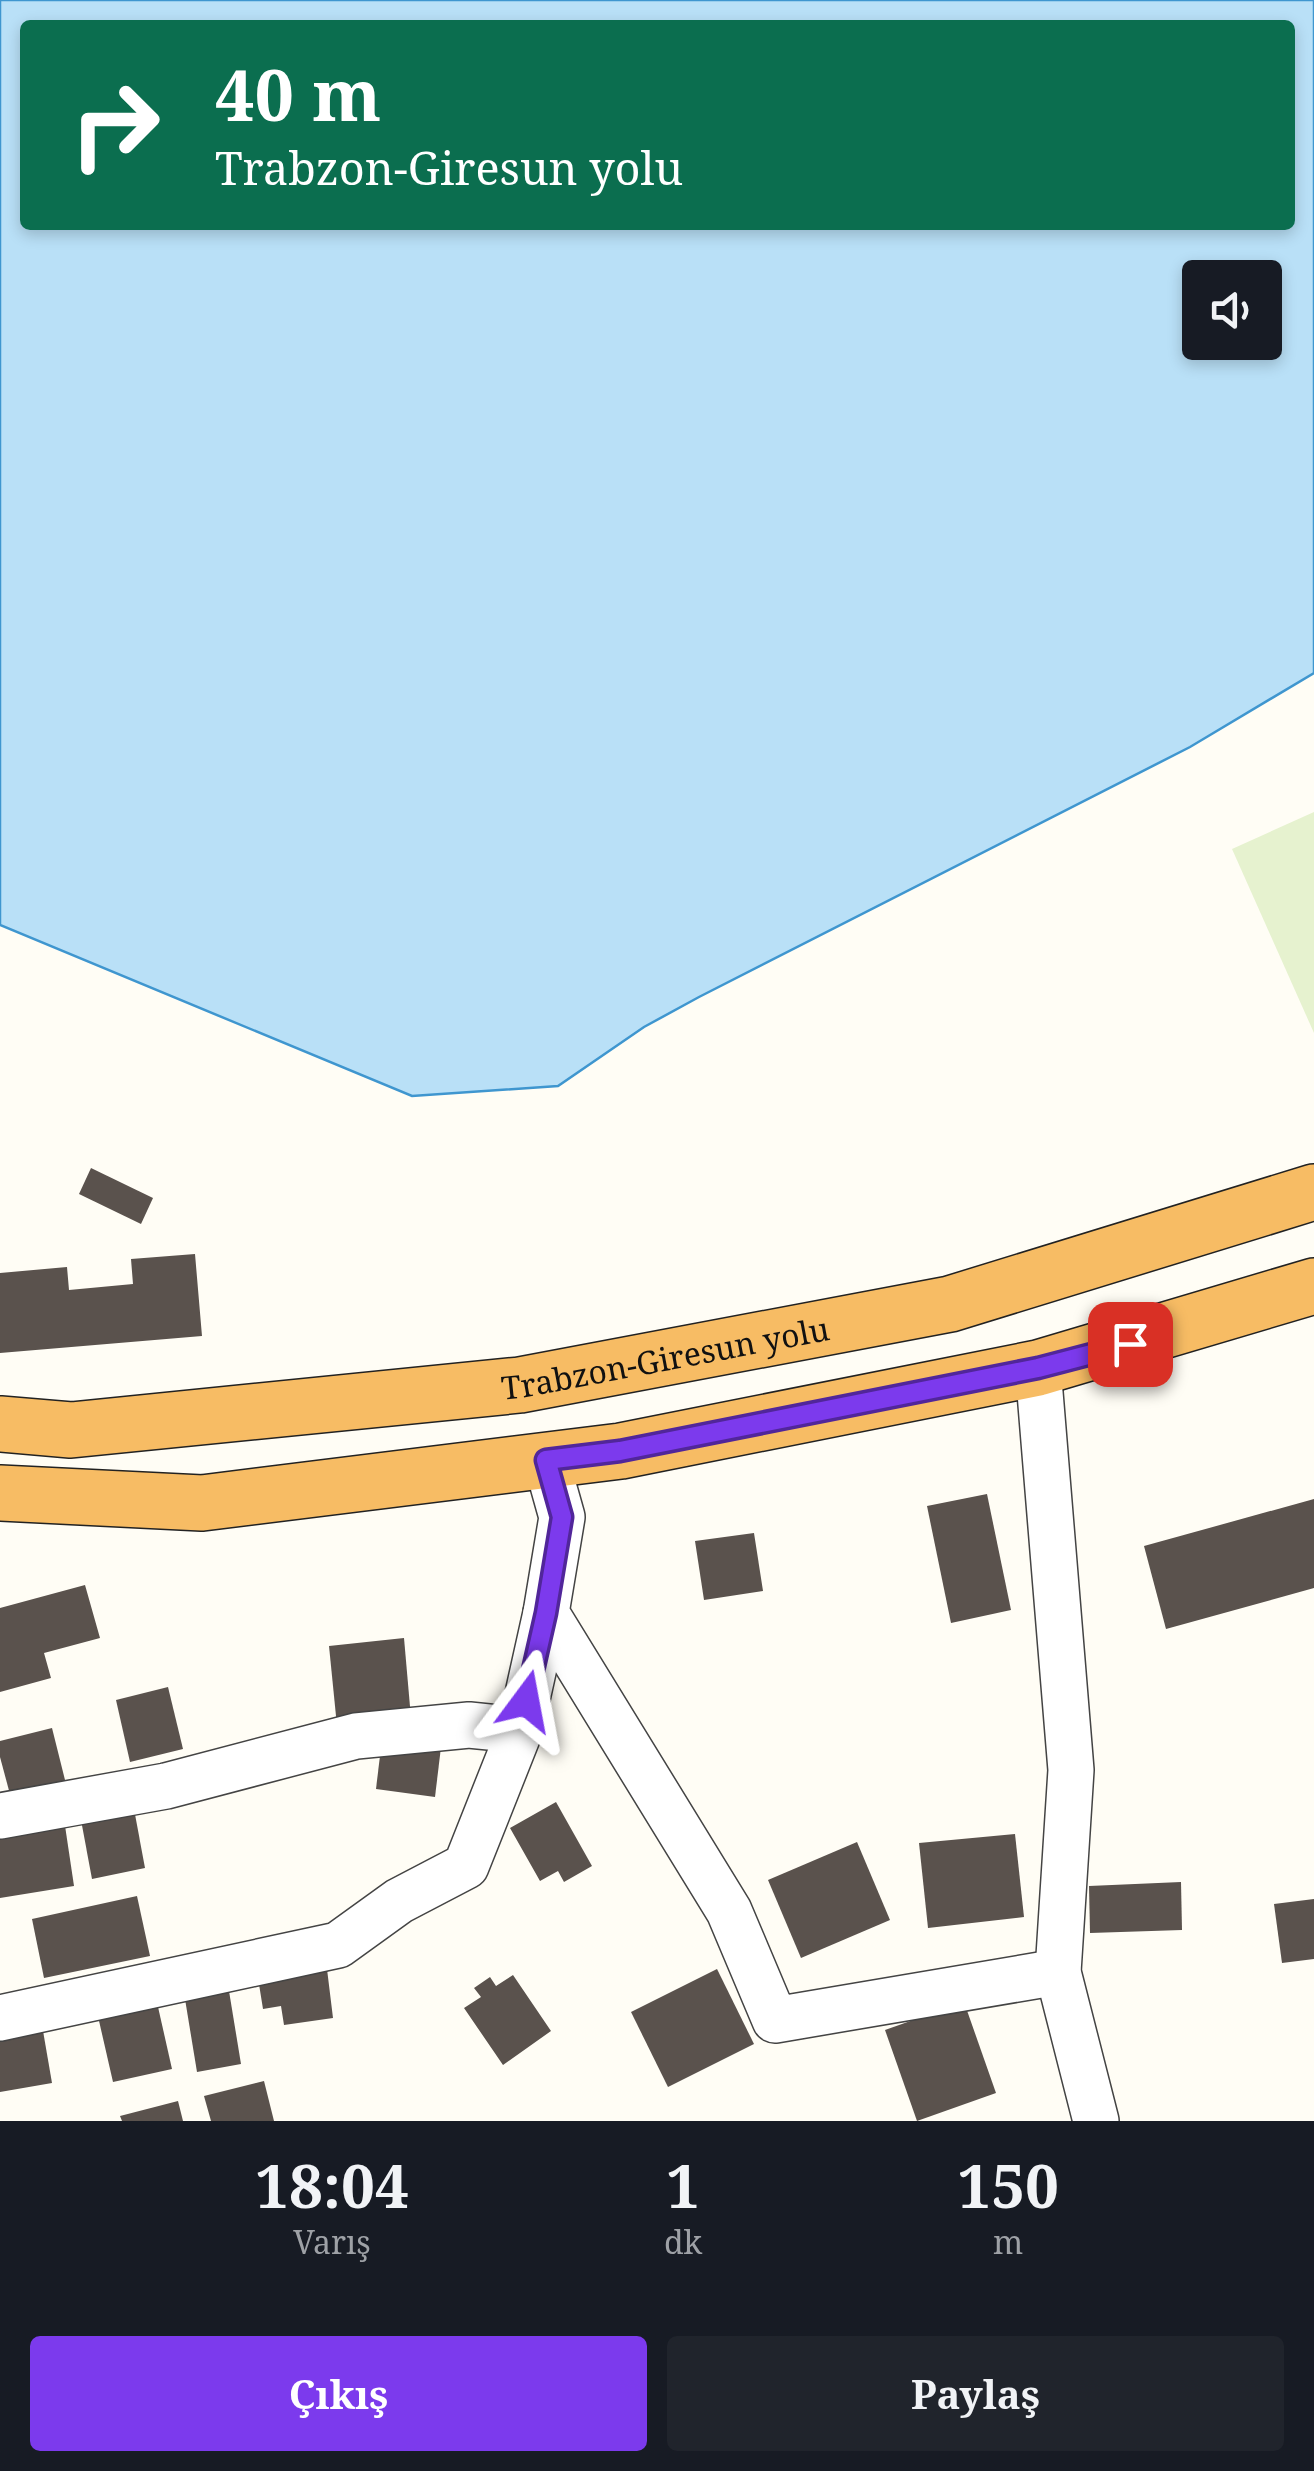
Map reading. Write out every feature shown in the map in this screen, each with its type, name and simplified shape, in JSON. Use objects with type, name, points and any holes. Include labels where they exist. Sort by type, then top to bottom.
[{"type":"highway","name":"Trabzon-Giresun yolu","points":[[0,1424],[71,1430],[520,1385],[950,1304],[1314,1192]]},
{"type":"highway","points":[[0,1493],[202,1503],[620,1451],[1038,1368],[1130,1344],[1314,1286]]},
{"type":"street","points":[[1038,1368],[1071,1770],[1058,1972],[1096,2121]]},
{"type":"street","points":[[0,2018],[338,1945],[399,1901],[466,1866],[520,1730],[546,1613],[562,1517],[546,1460]]},
{"type":"street","points":[[546,1613],[729,1910],[776,2020],[1058,1972]]},
{"type":"street","points":[[0,1816],[166,1786],[356,1736],[469,1725],[520,1730]]},
{"type":"green space","points":[[1314,812],[1314,1033],[1232,849]]},
{"type":"water","points":[[0,0],[1314,0],[1314,673],[1190,747],[644,1027],[558,1086],[412,1096],[0,925]]},
{"type":"building","points":[[91,1168],[153,1198],[141,1224],[79,1194]]},
{"type":"building","points":[[195,1254],[202,1336],[0,1353],[0,1273],[67,1267],[69,1290],[133,1284],[131,1259]]},
{"type":"building","points":[[987,1494],[1011,1610],[951,1623],[927,1506]]},
{"type":"building","points":[[1314,1499],[1314,1588],[1166,1629],[1144,1546]]},
{"type":"building","points":[[754,1533],[763,1591],[704,1600],[695,1541]]},
{"type":"building","points":[[85,1585],[100,1638],[44,1653],[51,1678],[0,1692],[0,1608]]},
{"type":"building","points":[[404,1638],[411,1718],[337,1726],[329,1646]]},
{"type":"building","points":[[168,1687],[183,1749],[130,1762],[116,1700]]},
{"type":"building","points":[[52,1728],[66,1784],[11,1798],[0,1757],[0,1741]]},
{"type":"building","points":[[382,1739],[441,1747],[435,1797],[376,1789]]},
{"type":"building","points":[[556,1802],[592,1866],[564,1882],[558,1871],[540,1881],[510,1828]]},
{"type":"building","points":[[134,1809],[145,1868],[92,1879],[81,1820]]},
{"type":"building","points":[[64,1819],[74,1886],[0,1898],[0,1829]]},
{"type":"building","points":[[1015,1834],[1024,1917],[928,1928],[919,1843]]},
{"type":"building","points":[[857,1842],[890,1920],[801,1958],[768,1880]]},
{"type":"building","points":[[1181,1882],[1182,1930],[1090,1933],[1089,1886]]},
{"type":"building","points":[[137,1896],[150,1956],[44,1978],[32,1919]]},
{"type":"building","points":[[1314,1899],[1314,1959],[1282,1963],[1274,1904]]},
{"type":"building","points":[[327,1969],[333,2018],[284,2025],[281,2006],[263,2009],[258,1978]]},
{"type":"building","points":[[717,1969],[754,2044],[668,2087],[631,2012]]},
{"type":"building","points":[[513,1975],[551,2031],[503,2065],[464,2008],[481,1997],[474,1988],[490,1977],[496,1986]]},
{"type":"building","points":[[229,1991],[241,2064],[197,2072],[185,1999]]},
{"type":"building","points":[[156,1998],[172,2069],[113,2082],[97,2012]]},
{"type":"building","points":[[964,2002],[996,2093],[917,2121],[885,2030]]},
{"type":"building","points":[[42,2025],[52,2083],[0,2092],[0,2032]]},
{"type":"building","points":[[264,2081],[274,2121],[211,2121],[204,2096]]},
{"type":"building","points":[[178,2101],[183,2121],[122,2121],[120,2116]]},
{"type":"route","points":[[526,1701],[562,1517],[546,1460],[620,1451],[1038,1368],[1130,1344]]}]
